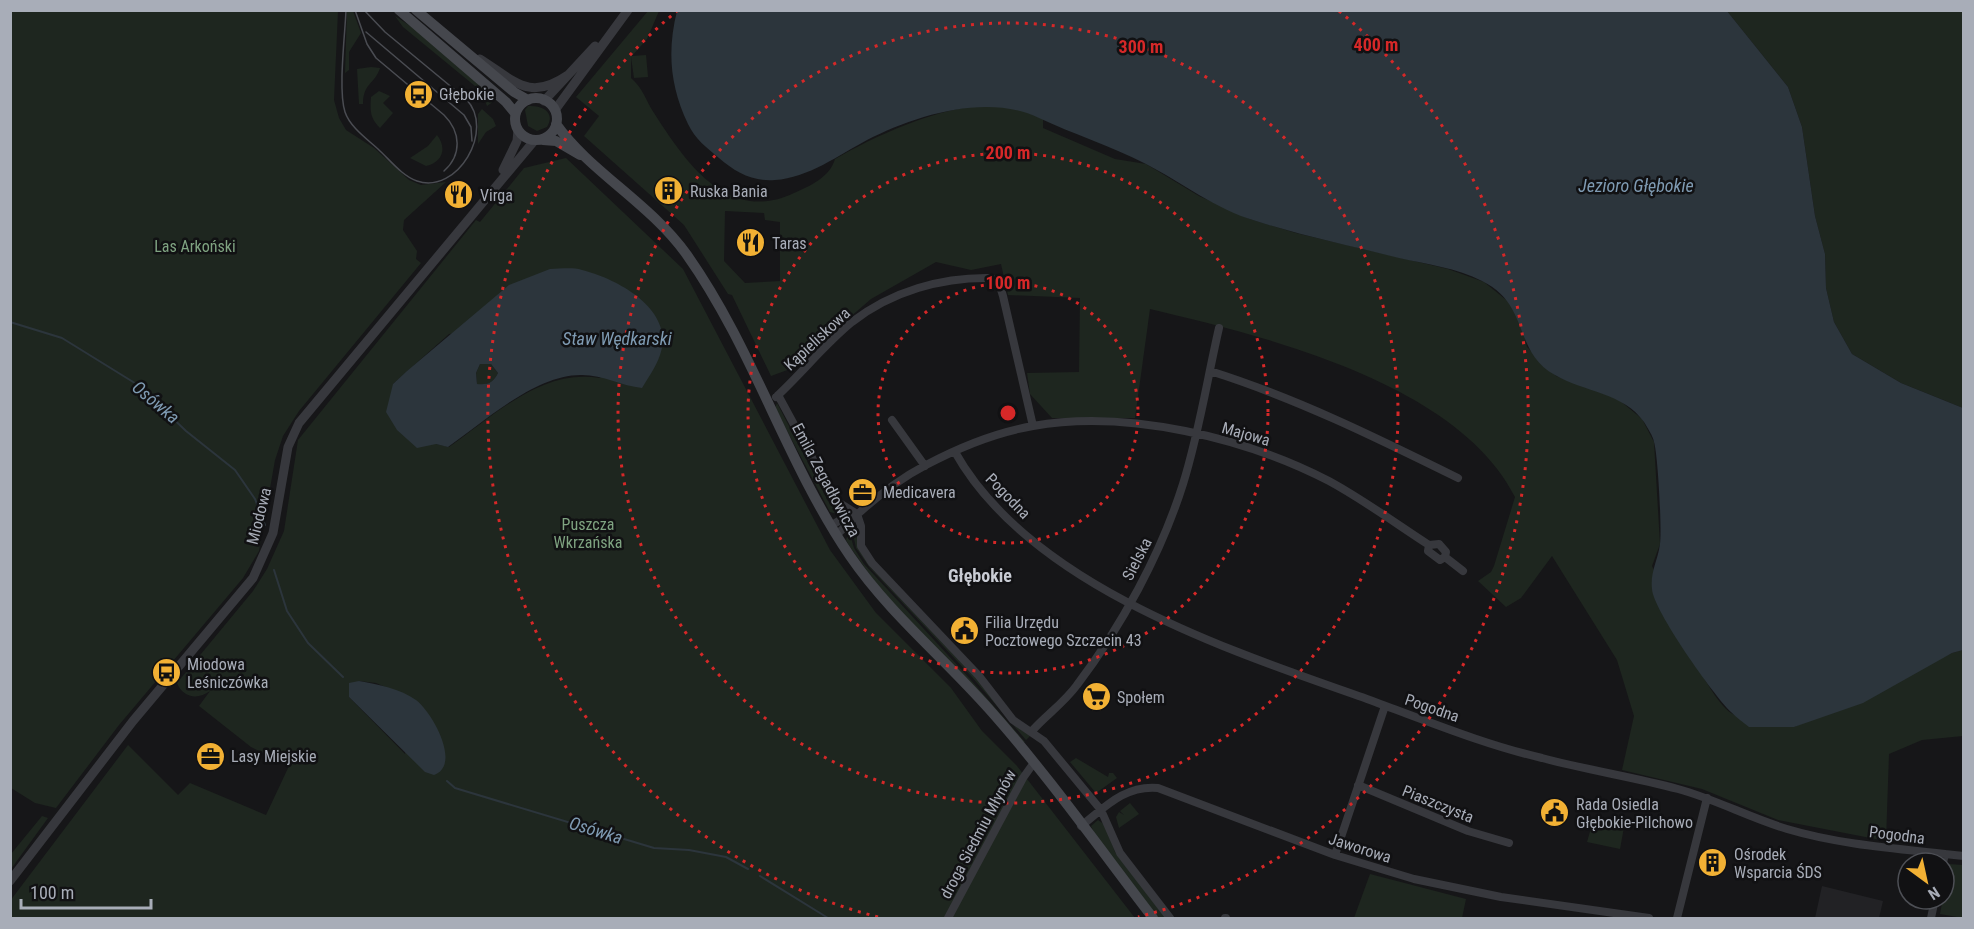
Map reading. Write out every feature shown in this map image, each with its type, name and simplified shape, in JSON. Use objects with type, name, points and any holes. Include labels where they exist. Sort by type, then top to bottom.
[{"type":"main road","points":[[399,10],[506,102],[515,113],[518,130],[538,140],[556,124],[555,110],[544,100],[528,100],[521,104],[515,113]]},
{"type":"main road","points":[[416,10],[509,89],[528,100]]},
{"type":"main road","name":"Emila Zegadłowicza","points":[[556,124],[583,155],[640,202],[682,248],[707,288],[834,529],[874,588],[978,697],[1154,918]]},
{"type":"main road","name":"Emila Zegadłowicza","points":[[538,140],[556,141],[583,155]]},
{"type":"street","points":[[555,110],[628,10]]},
{"type":"street","points":[[544,100],[621,19]]},
{"type":"street","points":[[459,45],[528,88],[549,87],[568,75]]},
{"type":"street","name":"Miodowa","points":[[499,181],[517,141],[518,130]]},
{"type":"street","name":"Miodowa","points":[[10,881],[133,721],[248,585],[265,555],[275,528],[287,452],[298,426],[499,181],[538,140]]},
{"type":"street","name":"Kąpieliskowa","points":[[768,401],[853,322],[901,294],[942,281],[991,278],[999,283],[1003,296],[1033,426]]},
{"type":"street","name":"Sielska","points":[[1032,731],[1077,686],[1129,603],[1169,524],[1197,435],[1219,328]]},
{"type":"street","points":[[1210,371],[1251,384],[1312,409],[1458,478]]},
{"type":"street","points":[[778,394],[835,500],[857,514],[861,526],[861,546],[872,563],[979,676],[1013,720],[1044,741],[1101,810],[1120,854],[1170,918]]},
{"type":"street","points":[[892,420],[925,466]]},
{"type":"street","name":"Majowa","points":[[834,529],[852,523],[857,514],[925,466],[955,452],[1033,426],[1121,423],[1197,435],[1269,454],[1327,481],[1384,513],[1429,545],[1428,551],[1434,558],[1440,560],[1445,557],[1463,572]]},
{"type":"street","name":"Pogodna","points":[[955,452],[978,486],[1018,527],[1080,574],[1129,603],[1224,646],[1385,706],[1540,758],[1707,798],[1796,831],[1870,846],[1917,851]]},
{"type":"street","points":[[1335,855],[1385,706]]},
{"type":"street","name":"droga Siedmiu Młynów","points":[[948,918],[1033,764]]},
{"type":"street","name":"Piaszczysta","points":[[1359,785],[1468,831],[1509,843]]},
{"type":"street","name":"Jaworowa","points":[[1081,825],[1126,792],[1158,788],[1335,855],[1454,888],[1649,918]]},
{"type":"street","points":[[1677,918],[1707,798]]},
{"type":"shaded area","points":[[1822,886],[1883,901],[1879,918],[1815,918]]},
{"type":"green space","name":"Las Arkoński","points":[[10,11],[338,11],[334,100],[339,118],[346,130],[374,148],[409,180],[421,185],[446,182],[404,220],[403,230],[417,251],[416,259],[421,263],[299,411],[283,436],[275,460],[259,551],[243,578],[119,725],[56,808],[35,803],[11,788]]},
{"type":"green space","points":[[347,11],[353,11],[361,33],[349,52],[349,70],[345,73]]},
{"type":"green space","points":[[648,11],[659,11],[647,39],[632,56],[646,55],[648,77],[634,78],[631,57],[631,78],[641,90],[666,132],[694,168],[710,183],[728,194],[748,201],[770,201],[813,184],[829,171],[835,159],[897,128],[945,112],[992,105],[1016,109],[1043,119],[1043,128],[1115,159],[1146,164],[1199,196],[1250,219],[1296,233],[1448,269],[1484,282],[1510,303],[1521,322],[1527,347],[1556,376],[1618,399],[1642,419],[1654,442],[1660,544],[1652,566],[1698,667],[1720,703],[1731,713],[1752,721],[1794,727],[1952,653],[1963,650],[1963,736],[1922,740],[1889,754],[1886,841],[1778,820],[1702,789],[1622,770],[1634,716],[1617,660],[1552,556],[1521,598],[1506,607],[1478,581],[1491,572],[1494,566],[1515,497],[1488,457],[1450,423],[1405,395],[1354,370],[1301,350],[1150,309],[1135,418],[1052,418],[1030,394],[1027,373],[1079,372],[1080,298],[1008,295],[1001,264],[971,270],[936,262],[871,299],[790,369],[771,376],[732,295],[728,294],[684,225],[584,136],[599,116],[576,97]],"holes":[[[725,211],[764,213],[765,220],[780,222],[780,281],[745,283],[724,261]]]},
{"type":"green space","points":[[1727,11],[1963,11],[1963,408],[1901,383],[1852,354],[1834,322],[1826,288],[1825,254],[1815,216],[1802,127],[1788,87]]},
{"type":"green space","points":[[395,16],[415,29],[497,99],[487,106],[481,91],[403,27]]},
{"type":"green space","points":[[380,68],[365,92],[363,104],[359,104],[357,69]]},
{"type":"green space","points":[[379,91],[390,96],[383,103],[393,113],[380,128],[371,114],[371,97]]},
{"type":"green space","points":[[528,106],[546,110],[550,117],[547,127],[537,131],[528,126],[525,110]]},
{"type":"green space","points":[[482,109],[493,119],[496,126],[486,132],[478,144],[478,114]]},
{"type":"green space","points":[[437,135],[442,145],[440,158],[426,166],[410,158],[428,146]]},
{"type":"green space","name":"Puszcza Wkrzańska","points":[[566,158],[683,269],[830,550],[876,613],[951,688],[982,731],[1017,766],[1135,918],[11,918],[10,901],[128,745],[178,795],[190,783],[266,815],[289,766],[251,747],[199,706],[210,691],[201,696],[191,696],[183,692],[177,683],[253,591],[267,569],[284,531],[298,440],[476,220],[480,222],[524,168]],"holes":[[[648,307],[600,378],[578,377],[558,380],[538,387],[501,409],[449,447],[436,444],[393,384],[449,334]],[[359,681],[376,683],[415,700],[405,754],[349,697]]]},
{"type":"green space","points":[[480,364],[491,364],[498,373],[490,383],[477,385],[476,373]]},
{"type":"green space","points":[[777,403],[828,501],[840,515],[830,512],[775,408]]},
{"type":"green space","points":[[852,529],[856,530],[858,548],[871,568],[974,676],[1011,722],[1030,736],[1026,740],[972,677],[870,568],[856,548]]},
{"type":"green space","points":[[849,531],[854,548],[864,564],[1025,742],[1023,743],[880,589],[846,540]]},
{"type":"green space","points":[[1076,758],[1108,777],[1109,773],[1113,773],[1117,778],[1096,793],[1070,762]]},
{"type":"green space","points":[[1130,803],[1139,814],[1119,828],[1116,817],[1119,812],[1124,815],[1120,811]]},
{"type":"green space","points":[[42,816],[48,818],[11,869],[11,854]]},
{"type":"green space","points":[[1098,820],[1105,825],[1115,852],[1166,918],[1158,918],[1098,841],[1091,826]]},
{"type":"green space","points":[[1593,821],[1624,827],[1620,849],[1587,842]]},
{"type":"green space","points":[[1956,864],[1963,865],[1963,918],[1940,914],[1941,911],[1956,911]]},
{"type":"green space","points":[[1370,874],[1466,899],[1462,918],[1354,918]]},
{"type":"water","name":"Jezioro Głębokie","points":[[677,11],[1727,11],[1788,87],[1802,127],[1815,216],[1825,254],[1826,288],[1834,322],[1852,354],[1901,383],[1963,408],[1963,650],[1952,653],[1863,703],[1794,727],[1749,727],[1731,712],[1712,689],[1673,633],[1655,600],[1652,583],[1660,544],[1658,476],[1653,440],[1644,422],[1626,405],[1566,381],[1542,365],[1532,354],[1508,302],[1497,291],[1482,281],[1452,270],[1309,236],[1241,216],[1119,151],[1039,118],[997,107],[975,107],[929,115],[886,131],[823,165],[799,175],[775,180],[752,178],[731,168],[710,151],[688,124],[677,96],[672,68],[672,40]]},
{"type":"water","name":"Staw Wędkarski","points":[[570,268],[596,274],[627,289],[652,311],[660,324],[663,339],[660,355],[654,368],[642,388],[582,375],[547,382],[511,401],[448,447],[436,444],[417,448],[397,430],[386,412],[393,384],[509,285],[550,269]],"holes":[[[480,364],[491,364],[498,373],[496,376],[490,383],[477,384],[476,373]]]},
{"type":"water","points":[[359,681],[396,690],[410,696],[423,706],[442,738],[445,761],[442,769],[434,775],[425,772],[349,697],[349,683]]},
{"type":"waterway","name":"Osówka","points":[[10,322],[62,338],[138,385],[186,431],[235,470],[255,499],[265,525]]},
{"type":"waterway","name":"Osówka","points":[[274,570],[287,611],[308,643],[343,677]]},
{"type":"waterway","name":"Osówka","points":[[447,781],[455,788],[654,848],[689,850],[726,857],[748,869]]},
{"type":"waterway","name":"Osówka","points":[[760,876],[828,918]]},
{"type":"tram line","points":[[346,10],[342,90],[347,117],[359,132],[406,175],[417,181],[432,183],[446,178],[468,157],[477,127],[474,112],[466,99],[385,32],[364,10]]},
{"type":"tram line","points":[[355,10],[367,44],[376,58],[444,115],[454,129],[456,151],[450,165],[444,171]]},
{"type":"tram line","points":[[366,32],[464,115],[471,127],[472,141]]},
{"type":"place","name":"Głębokie","points":[[418,94]]},
{"type":"place","name":"Ruska Bania","points":[[669,191]]},
{"type":"place","name":"Virga","points":[[459,195]]},
{"type":"place","name":"Taras","points":[[751,243]]},
{"type":"place","name":"Medicavera","points":[[862,492]]},
{"type":"place","name":"Filia Urzędu Pocztowego Szczecin 43","points":[[964,631]]},
{"type":"place","name":"Miodowa Leśniczówka","points":[[166,673]]},
{"type":"place","name":"Społem","points":[[1096,697]]},
{"type":"place","name":"Lasy Miejskie","points":[[210,756]]},
{"type":"place","name":"Rada Osiedla Głębokie-Pilchowo","points":[[1555,813]]},
{"type":"place","name":"Ośrodek Wsparcia ŚDS","points":[[1713,863]]},
{"type":"district","name":"Głębokie","points":[[980,575]]}]
